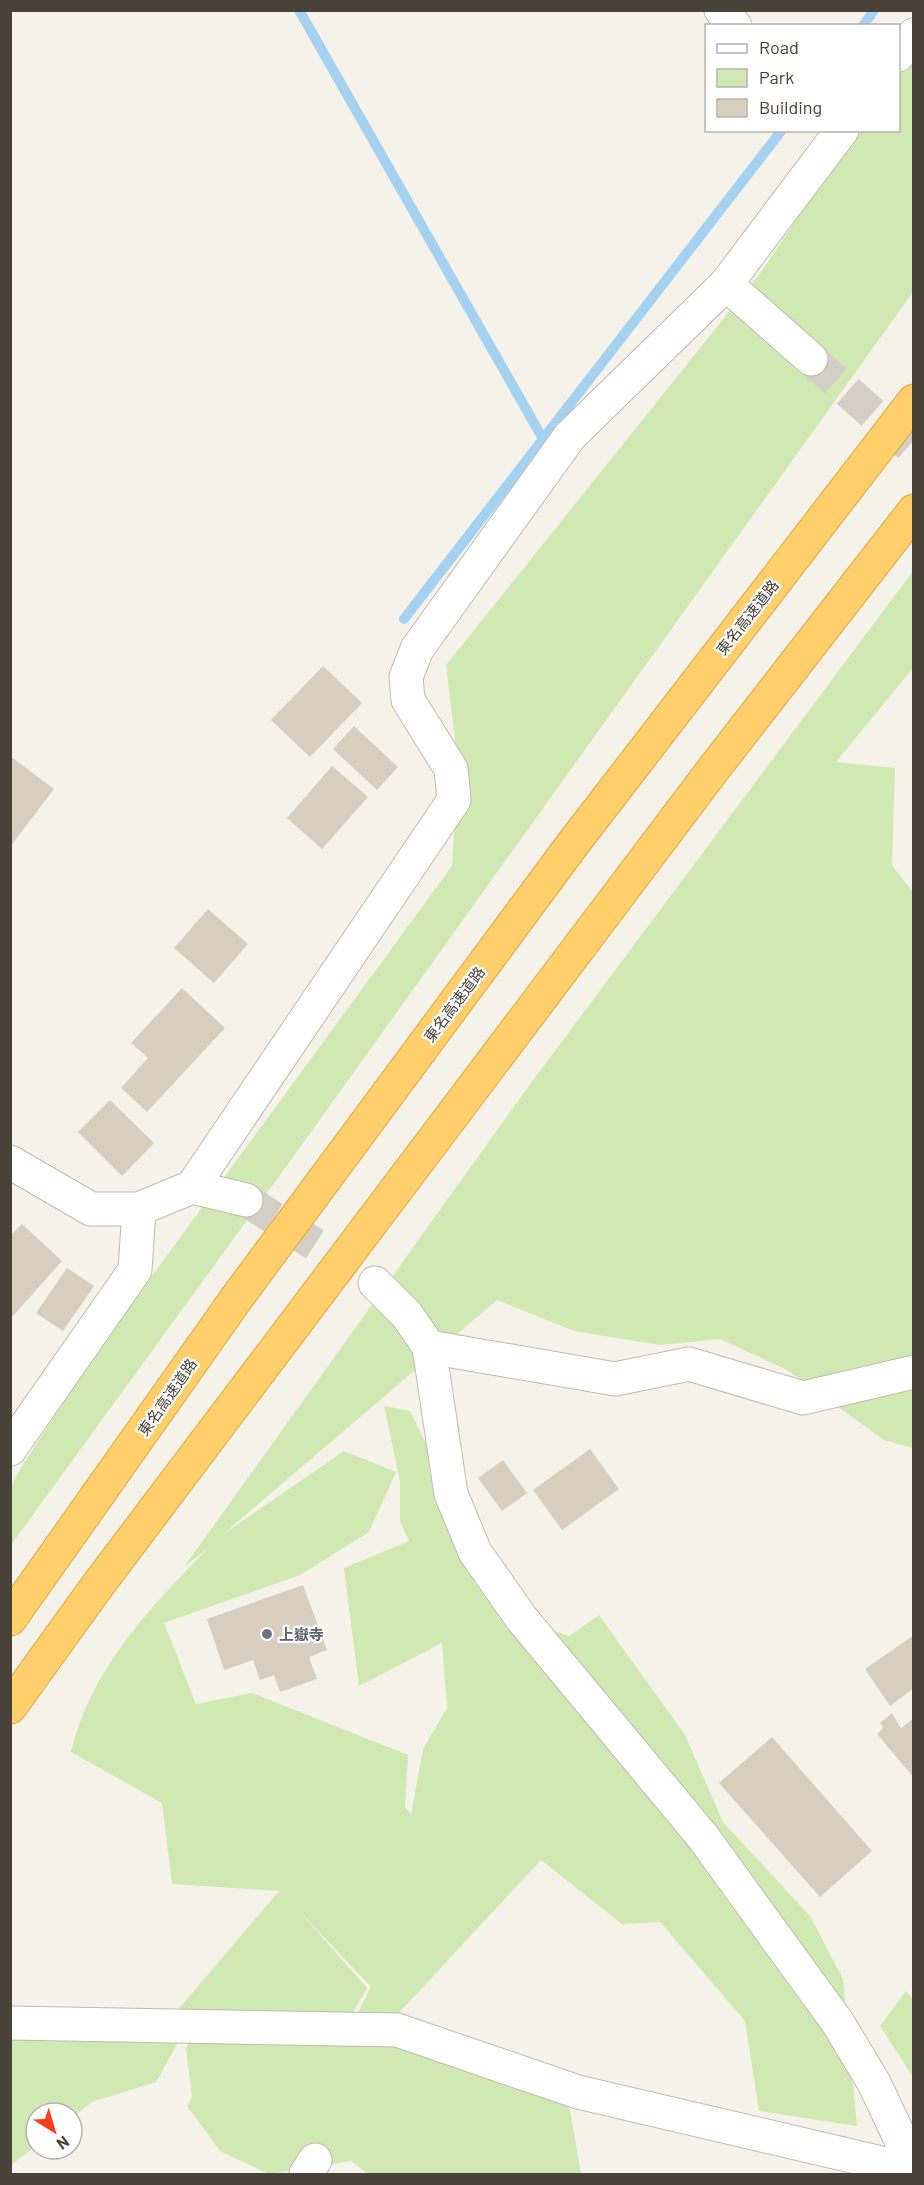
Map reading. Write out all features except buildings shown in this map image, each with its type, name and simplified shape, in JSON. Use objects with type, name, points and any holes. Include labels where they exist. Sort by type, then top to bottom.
[{"type":"highway","name":"東名高速道路","points":[[10,1619],[236,1299],[572,845],[914,401]]},
{"type":"highway","points":[[10,1707],[98,1585],[690,800],[914,511]]},
{"type":"street","points":[[721,10],[733,24]]},
{"type":"street","points":[[900,52],[914,35]]},
{"type":"street","points":[[10,1162],[91,1209],[139,1209],[192,1187],[454,800],[451,769],[408,700],[406,677],[417,649],[570,436],[726,284],[836,133]]},
{"type":"street","points":[[726,284],[811,359]]},
{"type":"street","points":[[192,1187],[246,1200]]},
{"type":"street","points":[[10,1449],[135,1270],[139,1209]]},
{"type":"street","points":[[10,2023],[398,2030],[578,2092],[908,2172],[901,2140],[838,2023],[703,1837],[522,1619],[476,1552],[452,1494],[429,1347],[407,1315],[375,1283]]},
{"type":"street","points":[[429,1347],[615,1379],[689,1364],[803,1398],[914,1372]]},
{"type":"green space","points":[[913,45],[913,292],[296,1153],[11,1545],[10,1489],[22,1466],[92,1358],[452,866],[458,765],[446,665],[761,272],[855,132],[900,132],[900,66]]},
{"type":"green space","points":[[913,571],[913,668],[836,762],[895,768],[892,865],[913,893],[913,1448],[884,1440],[787,1370],[720,1339],[660,1345],[574,1331],[497,1300],[222,1535],[344,1451],[396,1472],[369,1532],[300,1575],[164,1623],[196,1704],[252,1693],[408,1755],[405,1807],[411,1814],[423,1749],[447,1708],[442,1643],[359,1686],[344,1568],[409,1541],[400,1521],[400,1481],[384,1406],[410,1411],[451,1494],[522,1619],[569,1636],[599,1615],[685,1735],[723,1822],[810,1916],[843,1979],[857,2126],[759,2111],[745,2021],[660,1922],[622,1924],[541,1860],[384,2029],[569,2105],[581,2174],[368,2174],[351,2161],[269,2174],[220,2151],[187,2106],[192,2097],[186,2049],[196,2027],[164,2026],[279,1891],[172,1884],[162,1803],[71,1752],[80,1722],[93,1693],[125,1641],[165,1593],[208,1548],[184,1567],[528,1087]],"holes":[[[299,1911],[371,1987],[353,2022],[343,2029],[367,1988]]]},
{"type":"green space","points":[[906,1991],[913,1999],[913,2077],[880,2026]]},
{"type":"green space","points":[[11,2032],[178,2042],[156,2082],[92,2102],[84,2108],[84,2101],[24,2101],[24,2155],[11,2165]]},
{"type":"waterway","points":[[299,10],[543,439]]},
{"type":"waterway","points":[[864,24],[874,10]]},
{"type":"waterway","points":[[404,619],[780,132]]},
{"type":"tunnel","points":[[811,359],[914,450]]},
{"type":"tunnel","points":[[246,1200],[375,1283]]},
{"type":"place","name":"上嶽寺","points":[[267,1634]]}]
